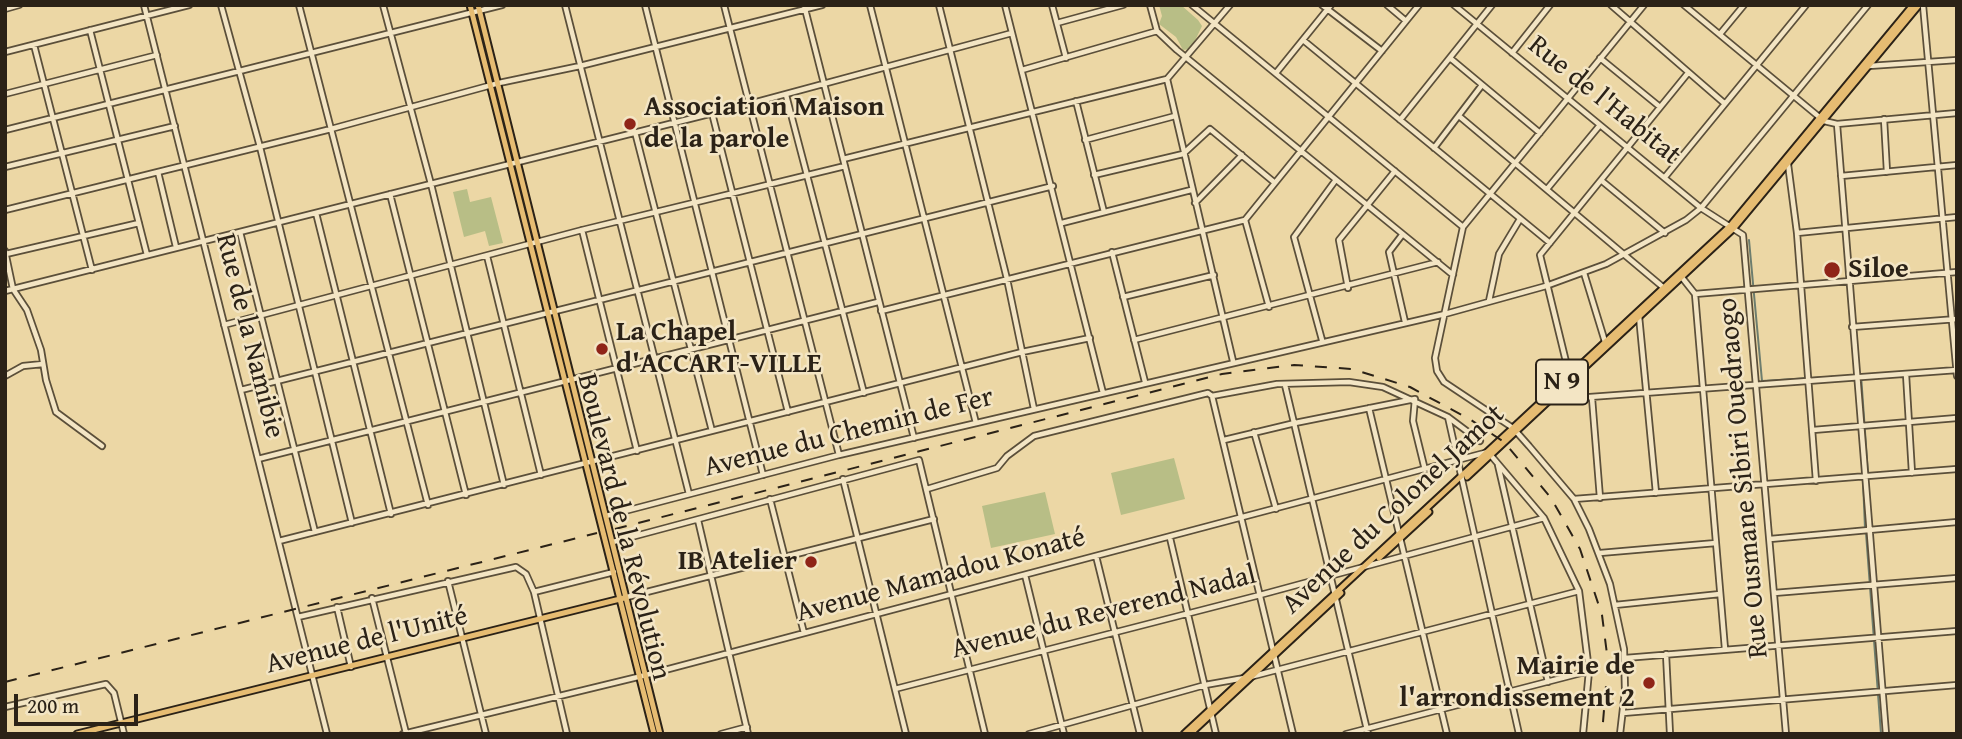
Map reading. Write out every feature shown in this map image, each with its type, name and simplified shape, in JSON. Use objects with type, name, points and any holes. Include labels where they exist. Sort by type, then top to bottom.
[{"type":"main road","name":"Boulevard de la Révolution","points":[[470,5],[564,382],[606,516],[643,675],[660,734]]},
{"type":"main road","name":"Avenue du Colonel Jamot","points":[[1868,66],[1913,5]]},
{"type":"main road","name":"Avenue du Colonel Jamot","points":[[1732,227],[1921,5]]},
{"type":"main road","name":"Boulevard de la Révolution","points":[[479,8],[573,379],[614,572],[624,598]]},
{"type":"main road","name":"Avenue du Colonel Jamot","points":[[1336,595],[1732,227],[1788,164],[1822,120]]},
{"type":"main road","name":"Avenue du Colonel Jamot","points":[[1639,314],[1664,288],[1681,276]]},
{"type":"main road","name":"Avenue du Colonel Jamot","points":[[1546,400],[1569,374],[1606,344]]},
{"type":"main road","name":"Avenue du Colonel Jamot","points":[[1184,734],[1365,566],[1400,537]]},
{"type":"main road","name":"Avenue de l'Unité","points":[[77,734],[624,598]]},
{"type":"main road","name":"Boulevard de la Révolution","points":[[643,675],[654,734]]},
{"type":"main road","name":"Avenue du Colonel Jamot","points":[[1190,734],[1211,711]]},
{"type":"street","points":[[5,9],[19,5]]},
{"type":"street","name":"Rue de la Namibie","points":[[144,5],[327,734]]},
{"type":"street","points":[[5,52],[189,5]]},
{"type":"street","points":[[221,5],[317,372],[352,523]]},
{"type":"street","points":[[299,5],[428,505]]},
{"type":"street","points":[[383,5],[504,485]]},
{"type":"street","points":[[5,130],[472,13],[479,8],[502,5]]},
{"type":"street","points":[[565,5],[689,494]]},
{"type":"street","points":[[645,5],[763,475]]},
{"type":"street","points":[[724,5],[839,455]]},
{"type":"street","points":[[5,209],[331,129],[490,85],[580,66],[822,5]]},
{"type":"street","points":[[870,5],[976,423]]},
{"type":"street","points":[[939,5],[1007,279],[1034,409]]},
{"type":"street","points":[[1005,5],[1035,112],[1103,393]]},
{"type":"street","points":[[1052,5],[1066,58]]},
{"type":"street","points":[[1057,23],[1123,5]]},
{"type":"street","points":[[1150,5],[1157,31],[1186,58],[1453,275]]},
{"type":"street","points":[[1192,5],[1463,227]]},
{"type":"street","points":[[843,159],[1167,79],[1230,5]]},
{"type":"street","points":[[1322,5],[1330,7],[1382,51]]},
{"type":"street","points":[[1387,5],[1406,21]]},
{"type":"street","points":[[881,311],[1245,220],[1419,5]]},
{"type":"street","name":"Rue de l'Habitat","points":[[1454,5],[1701,208],[1732,227]]},
{"type":"street","points":[[1400,120],[1492,5]]},
{"type":"street","points":[[1512,53],[1550,5]]},
{"type":"street","points":[[1611,5],[1724,103]]},
{"type":"street","points":[[1620,734],[1625,658],[1615,605],[1600,553],[1574,499],[1514,430],[1441,379],[1435,358],[1463,227],[1644,5]]},
{"type":"street","points":[[1684,5],[1822,120],[1837,124],[1957,113]]},
{"type":"street","points":[[1720,34],[1744,5]]},
{"type":"street","points":[[1665,177],[1806,5]]},
{"type":"street","points":[[1445,314],[1546,286],[1584,272],[1627,254],[1665,233],[1701,208],[1868,5]]},
{"type":"street","points":[[1921,5],[1930,62],[1957,376]]},
{"type":"street","points":[[1276,73],[1330,7]]},
{"type":"street","points":[[805,8],[914,438]]},
{"type":"street","points":[[90,30],[147,255]]},
{"type":"street","points":[[1022,70],[1157,31]]},
{"type":"street","points":[[5,291],[749,104],[1012,33]]},
{"type":"street","points":[[1303,40],[1550,243]]},
{"type":"street","points":[[34,45],[93,270]]},
{"type":"street","points":[[5,94],[157,55]]},
{"type":"street","points":[[1450,58],[1540,133]]},
{"type":"street","points":[[1600,58],[1660,107]]},
{"type":"street","points":[[1868,66],[1957,60]]},
{"type":"street","points":[[1569,374],[1540,258],[1688,73]]},
{"type":"street","points":[[1167,79],[1233,361]]},
{"type":"street","points":[[1434,148],[1482,85]]},
{"type":"street","points":[[786,94],[864,393]]},
{"type":"street","points":[[1076,101],[1104,212]]},
{"type":"street","points":[[712,113],[788,412]]},
{"type":"street","points":[[1085,140],[1175,116]]},
{"type":"street","points":[[1459,116],[1627,254],[1664,288]]},
{"type":"street","points":[[1884,119],[1887,172]]},
{"type":"street","points":[[1837,124],[1843,228],[1886,734]]},
{"type":"street","points":[[1547,189],[1600,125]]},
{"type":"street","points":[[5,167],[174,126]]},
{"type":"street","points":[[1094,175],[1183,154],[1210,129],[1275,183]]},
{"type":"street","points":[[635,132],[712,431]]},
{"type":"street","points":[[1195,203],[1242,155]]},
{"type":"street","points":[[1788,164],[1797,233],[1816,481]]},
{"type":"street","points":[[1841,176],[1957,165]]},
{"type":"street","points":[[225,325],[582,230],[658,214],[845,166]]},
{"type":"street","points":[[1348,288],[1339,240],[1395,171]]},
{"type":"street","points":[[158,172],[176,247]]},
{"type":"street","points":[[1322,340],[1294,235],[1335,181]]},
{"type":"street","points":[[1602,181],[1665,233]]},
{"type":"street","points":[[241,390],[1053,186]]},
{"type":"street","points":[[1062,223],[1191,190]]},
{"type":"street","points":[[390,194],[466,495]]},
{"type":"street","points":[[316,213],[391,514]]},
{"type":"street","points":[[1797,233],[1957,217]]},
{"type":"street","points":[[1489,301],[1499,254],[1520,219]]},
{"type":"street","points":[[1245,220],[1269,307]]},
{"type":"street","points":[[102,446],[56,412],[31,319],[13,289],[6,252],[139,223]]},
{"type":"street","name":"Rue Ousmane Sibiri Ouedraogo","points":[[1732,227],[1745,240],[1786,734]]},
{"type":"street","points":[[582,230],[637,451]]},
{"type":"street","points":[[240,232],[315,532]]},
{"type":"street","points":[[1402,234],[1389,253],[1405,322]]},
{"type":"street","points":[[1112,252],[1145,382]]},
{"type":"street","points":[[487,256],[541,475]]},
{"type":"street","points":[[1134,340],[1348,288],[1438,262]]},
{"type":"street","points":[[1584,272],[1606,344]]},
{"type":"street","points":[[1695,294],[1957,272]]},
{"type":"street","points":[[1123,297],[1214,275]]},
{"type":"street","points":[[1681,276],[1695,294],[1725,649]]},
{"type":"street","points":[[258,459],[878,302]]},
{"type":"street","name":"Avenue du Chemin de Fer","points":[[606,516],[839,455],[1322,340],[1445,314]]},
{"type":"street","points":[[1639,314],[1657,493]]},
{"type":"street","points":[[1852,327],[1954,319]]},
{"type":"street","points":[[279,541],[1022,352],[1090,338]]},
{"type":"street","points":[[5,376],[23,366],[43,364]]},
{"type":"street","points":[[1546,400],[1956,370]]},
{"type":"street","points":[[1906,374],[1912,474]]},
{"type":"street","points":[[985,734],[927,489],[997,468],[1007,456],[1034,436],[1208,393],[1212,396],[1268,385],[1349,382],[1383,387],[1415,399],[1448,417],[1480,441]]},
{"type":"street","points":[[1285,385],[1315,498],[1368,731]]},
{"type":"street","points":[[1212,396],[1293,734]]},
{"type":"street","points":[[1592,398],[1600,498]]},
{"type":"street","points":[[1224,440],[1415,399]]},
{"type":"street","points":[[1415,399],[1413,421],[1425,470]]},
{"type":"street","points":[[1369,408],[1447,734]]},
{"type":"street","points":[[1448,417],[1519,734]]},
{"type":"street","points":[[1813,430],[1957,418]]},
{"type":"street","points":[[1254,432],[1276,509]]},
{"type":"street","points":[[1489,454],[1544,518],[1579,591],[1590,671],[1583,734]]},
{"type":"street","name":"Avenue Mamadou Konaté","points":[[405,734],[730,653],[1489,454]]},
{"type":"street","name":"Avenue du Chemin de Fer","points":[[613,542],[915,459],[921,462],[927,489]]},
{"type":"street","points":[[1497,463],[1548,682]]},
{"type":"street","points":[[1574,499],[1957,469]]},
{"type":"street","points":[[843,479],[906,734]]},
{"type":"street","points":[[770,499],[804,633]]},
{"type":"street","points":[[1372,564],[1544,518]]},
{"type":"street","points":[[624,598],[934,519]]},
{"type":"street","points":[[698,520],[748,734]]},
{"type":"street","points":[[1770,539],[1957,522]]},
{"type":"street","points":[[1170,538],[1216,734]]},
{"type":"street","points":[[1600,553],[1716,543]]},
{"type":"street","points":[[1096,556],[1140,734]]},
{"type":"street","name":"Avenue du Reverend Nadal","points":[[895,689],[1372,564]]},
{"type":"street","points":[[298,617],[516,567],[526,574],[534,592],[568,734]]},
{"type":"street","points":[[534,592],[614,572]]},
{"type":"street","points":[[1025,575],[1064,734]]},
{"type":"street","points":[[1774,593],[1957,578]]},
{"type":"street","points":[[448,581],[486,734]]},
{"type":"street","points":[[1029,734],[1205,685],[1278,670],[1423,629],[1579,591]]},
{"type":"street","points":[[1615,605],[1720,594]]},
{"type":"street","points":[[372,598],[405,734]]},
{"type":"street","points":[[337,607],[351,667]]},
{"type":"street","points":[[1625,658],[1957,631]]},
{"type":"street","points":[[1666,654],[1670,734]]},
{"type":"street","points":[[1346,734],[1368,731],[1441,709],[1590,671]]},
{"type":"street","points":[[5,707],[106,684],[113,688],[124,734]]},
{"type":"street","points":[[1623,713],[1957,685]]},
{"type":"street","points":[[721,734],[747,727]]},
{"type":"green space","points":[[1159,5],[1181,5],[1198,20],[1202,26],[1191,49],[1183,50],[1176,37],[1159,24],[1162,16]]},
{"type":"green space","points":[[467,189],[470,202],[491,197],[503,243],[489,246],[485,231],[464,237],[453,192]]},
{"type":"green space","points":[[1174,458],[1185,499],[1121,515],[1111,473]]},
{"type":"green space","points":[[1045,492],[1055,534],[991,548],[982,506]]},
{"type":"waterway","points":[[1749,240],[1762,381],[1861,375],[1868,474]]},
{"type":"waterway","points":[[1863,481],[1865,528]]},
{"type":"waterway","points":[[1866,533],[1881,734]]},
{"type":"railway","points":[[615,529],[1222,374],[1294,365],[1352,369],[1410,387],[1471,420],[1504,442],[1551,498],[1580,549],[1602,615],[1608,662],[1602,734]]},
{"type":"railway","points":[[5,682],[597,533]]},
{"type":"place","name":"Association Maison de la parole","points":[[630,124]]},
{"type":"place","name":"Siloe","points":[[1832,270]]},
{"type":"place","name":"La Chapel d'ACCART-VILLE","points":[[602,349]]},
{"type":"place","name":"IB Atelier","points":[[811,562]]},
{"type":"place","name":"Mairie de l'arrondissement 2","points":[[1649,683]]}]
